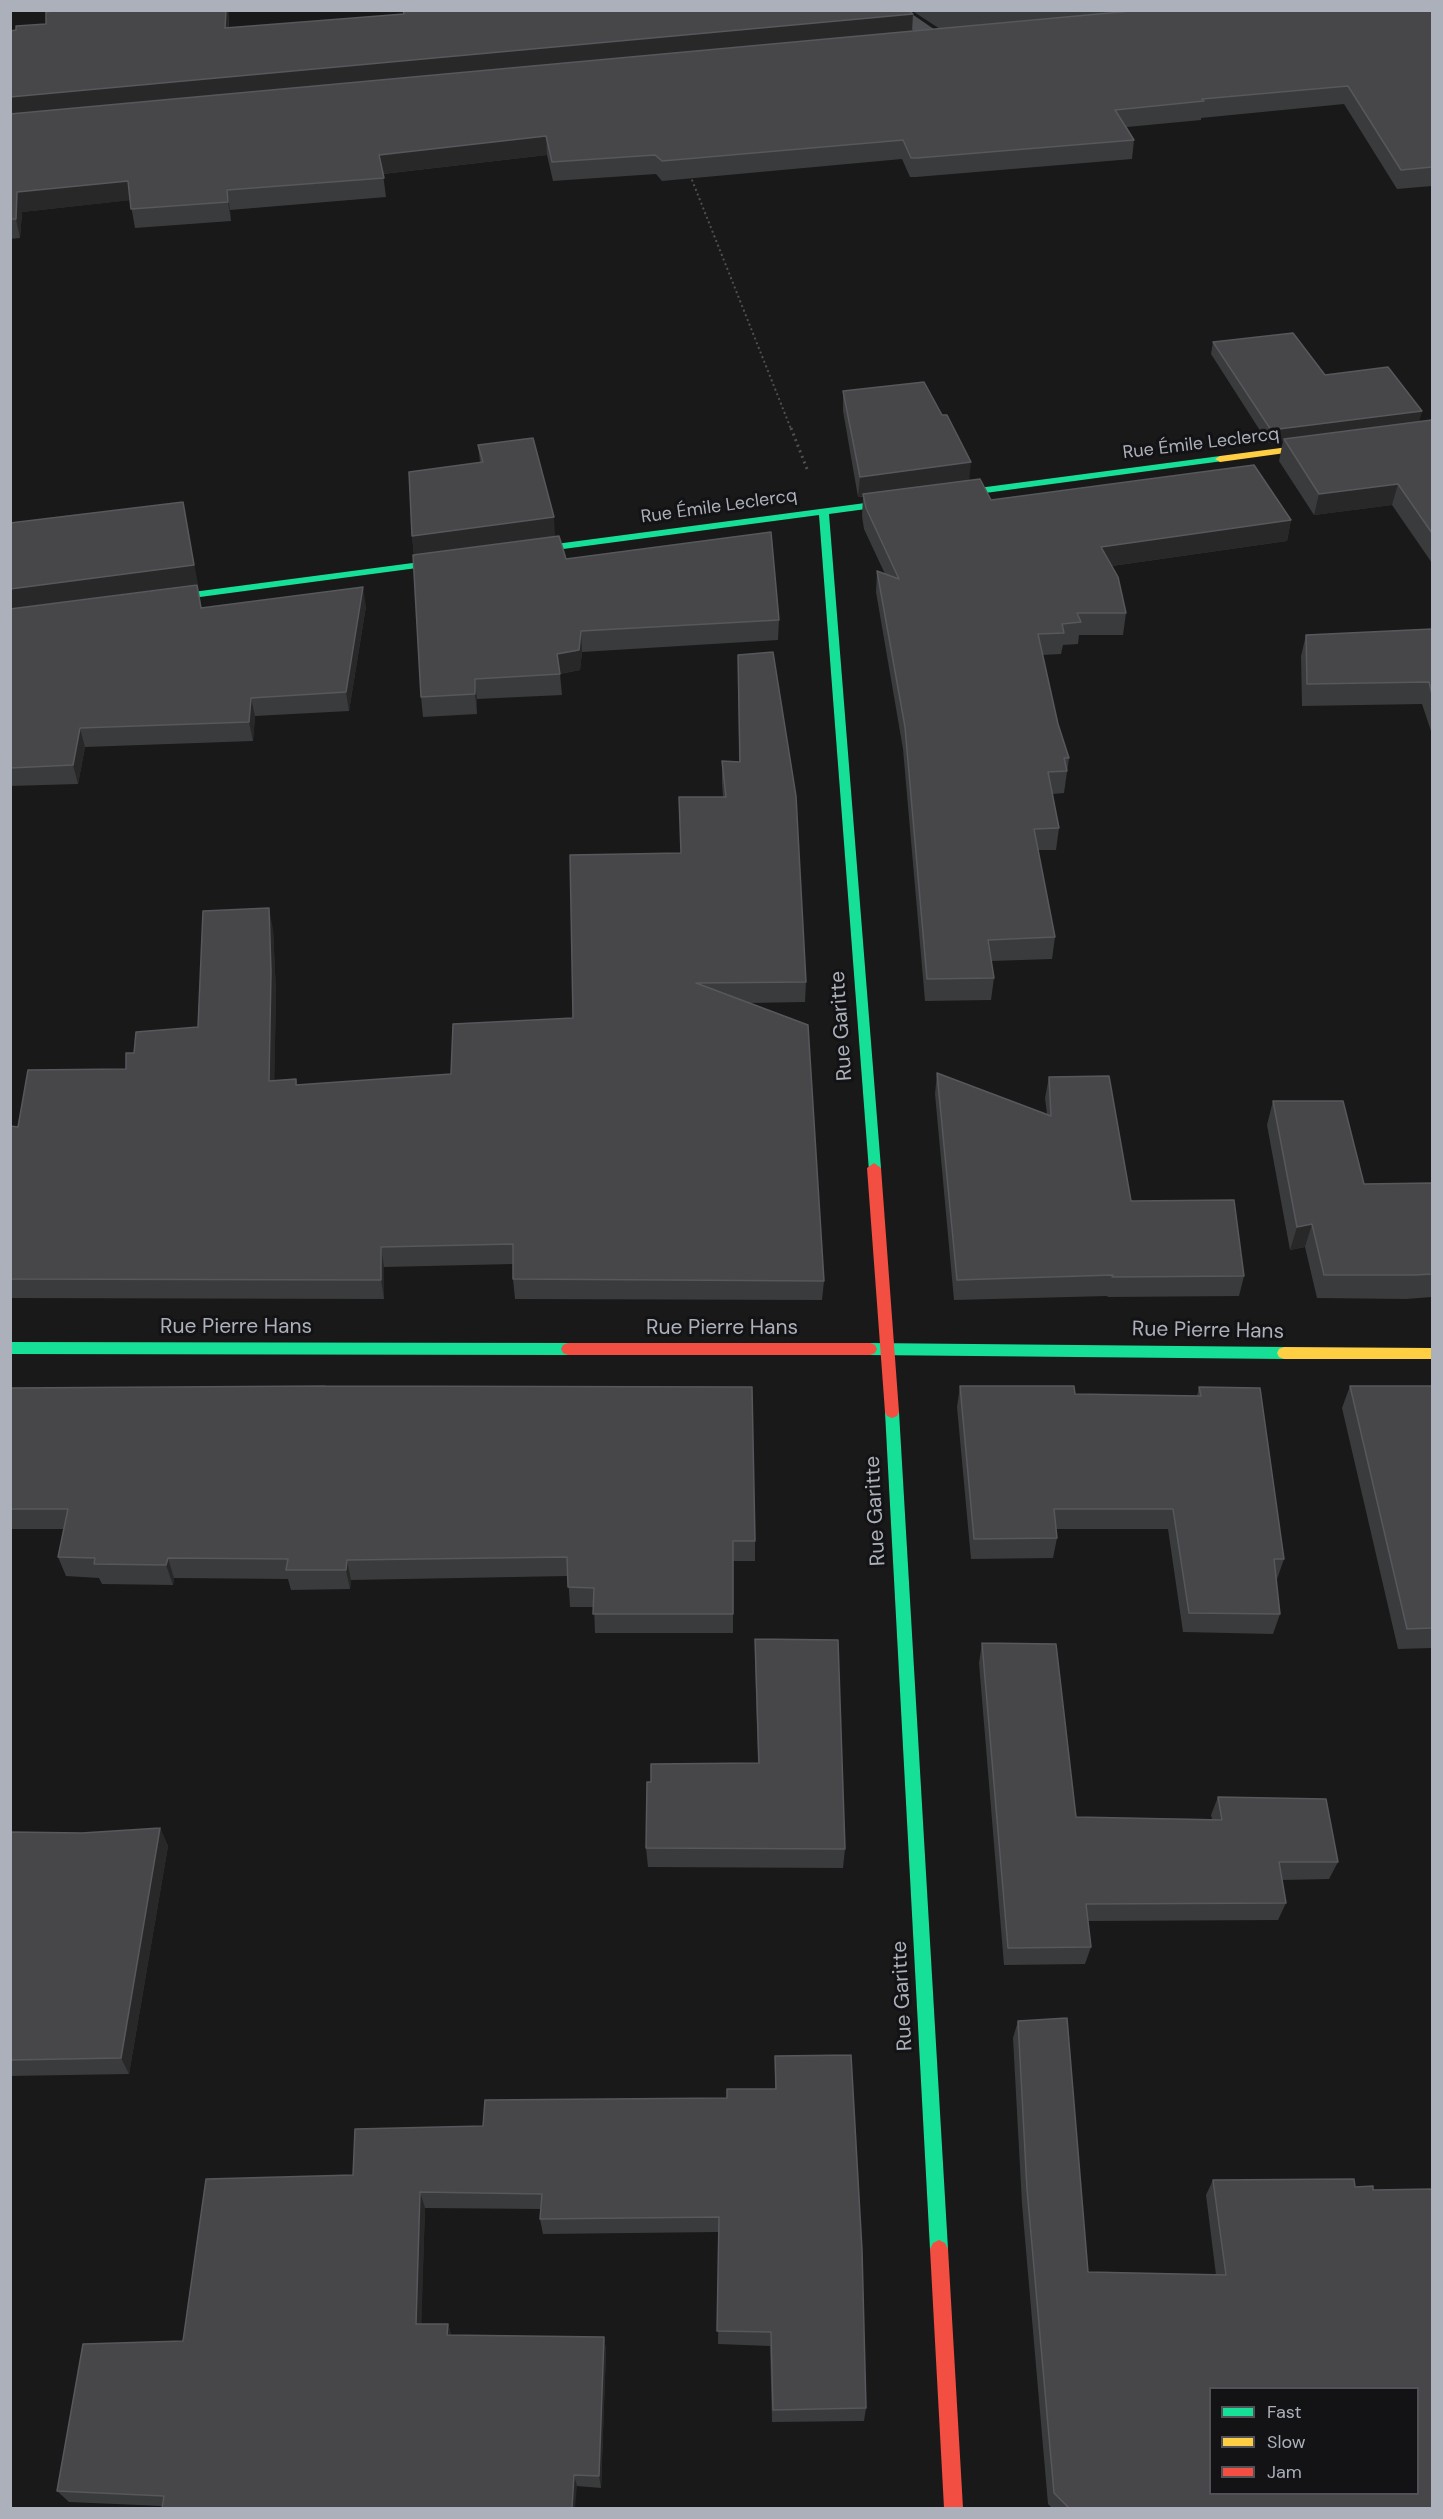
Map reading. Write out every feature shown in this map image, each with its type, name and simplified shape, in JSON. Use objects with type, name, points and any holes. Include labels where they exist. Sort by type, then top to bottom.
[{"type":"street","points":[[892,10],[937,38]]},
{"type":"street","points":[[904,41],[960,36]]},
{"type":"street","name":"Rue Émile Leclercq","points":[[506,553],[1339,444]]},
{"type":"street","name":"Rue Garitte","points":[[824,511],[888,1349],[954,2508]]},
{"type":"street","points":[[140,602],[470,558]]},
{"type":"street","name":"Rue Pierre Hans","points":[[10,1348],[888,1349],[1432,1354]]},
{"type":"path","points":[[687,169],[824,511]]},
{"type":"building","points":[[57,10],[226,10],[225,28],[404,14],[403,10],[908,10],[913,14],[10,97],[10,31],[16,30],[16,26],[46,24],[46,12]]},
{"type":"building","points":[[1142,10],[1432,10],[1432,167],[1401,170],[1348,86],[1202,99],[1204,101],[1115,110],[1134,140],[917,158],[911,158],[903,140],[662,161],[655,155],[552,162],[546,136],[379,155],[384,178],[227,190],[228,202],[131,209],[128,181],[17,192],[16,219],[10,219],[10,114]]},
{"type":"building","points":[[1293,333],[1325,375],[1388,367],[1422,411],[1271,430],[1213,342]]},
{"type":"building","points":[[924,382],[942,415],[947,415],[971,462],[860,477],[843,391]]},
{"type":"building","points":[[1432,420],[1432,533],[1398,484],[1319,494],[1284,439]]},
{"type":"building","points":[[533,438],[554,517],[412,536],[409,472],[483,462],[478,445]]},
{"type":"building","points":[[1254,465],[1291,520],[1101,547],[1118,577],[1126,613],[1077,613],[1081,622],[1062,624],[1064,633],[1038,634],[1058,724],[1069,758],[1064,758],[1067,771],[1048,772],[1059,828],[1034,829],[1055,937],[988,940],[994,978],[927,979],[905,727],[877,571],[899,579],[866,508],[863,494],[980,479],[991,500]]},
{"type":"building","points":[[183,502],[194,565],[10,589],[10,523]]},
{"type":"building","points":[[771,532],[779,620],[581,631],[579,650],[557,654],[560,674],[475,679],[475,694],[421,697],[413,555],[559,536],[566,559]]},
{"type":"building","points":[[197,585],[201,608],[363,587],[346,692],[251,698],[249,722],[80,728],[73,765],[10,768],[10,609]]},
{"type":"building","points":[[1432,629],[1432,694],[1429,682],[1307,684],[1306,635]]},
{"type":"building","points":[[773,652],[796,796],[806,982],[696,983],[808,1025],[824,1281],[513,1279],[513,1244],[381,1247],[381,1280],[10,1279],[10,1126],[18,1127],[28,1070],[126,1069],[126,1053],[134,1053],[136,1032],[198,1027],[203,911],[269,908],[271,972],[269,1081],[296,1079],[296,1085],[451,1074],[453,1024],[573,1018],[570,855],[681,853],[679,797],[726,797],[722,761],[740,762],[738,655]]},
{"type":"building","points":[[937,1073],[1051,1116],[1049,1077],[1109,1076],[1131,1201],[1234,1200],[1244,1276],[1112,1277],[1113,1275],[957,1280]]},
{"type":"building","points":[[1273,1101],[1343,1101],[1364,1184],[1432,1183],[1432,1274],[1324,1275],[1312,1224],[1297,1227]]},
{"type":"building","points":[[960,1386],[1074,1386],[1075,1394],[1201,1396],[1199,1387],[1260,1388],[1284,1559],[1274,1559],[1280,1614],[1189,1613],[1173,1509],[1054,1509],[1057,1538],[974,1539]]},
{"type":"building","points":[[1350,1386],[1432,1386],[1432,1628],[1407,1629]]},
{"type":"building","points":[[752,1387],[755,1541],[733,1541],[733,1614],[593,1614],[594,1588],[568,1587],[567,1557],[347,1560],[346,1570],[286,1570],[288,1559],[168,1558],[166,1565],[94,1564],[95,1558],[58,1557],[68,1509],[10,1509],[10,1388]]},
{"type":"building","points":[[755,1639],[838,1640],[845,1849],[646,1848],[647,1782],[651,1782],[651,1764],[759,1763]]},
{"type":"building","points":[[982,1643],[1056,1644],[1076,1817],[1222,1820],[1218,1797],[1326,1799],[1338,1862],[1279,1862],[1286,1903],[1086,1904],[1091,1947],[1008,1948]]},
{"type":"building","points":[[160,1828],[121,2058],[10,2060],[10,1832],[82,1833]]},
{"type":"building","points":[[1067,2018],[1088,2272],[1226,2275],[1213,2180],[1354,2179],[1355,2187],[1373,2186],[1373,2190],[1432,2189],[1432,2508],[1069,2508],[1054,2493],[1027,2189],[1018,2021]]},
{"type":"building","points":[[851,2055],[862,2250],[866,2408],[773,2410],[771,2332],[717,2331],[719,2217],[540,2219],[542,2194],[420,2192],[416,2324],[448,2324],[447,2335],[604,2337],[599,2476],[574,2475],[572,2508],[162,2508],[164,2496],[57,2491],[83,2344],[183,2341],[206,2179],[353,2175],[355,2129],[483,2126],[485,2100],[727,2098],[727,2089],[776,2089],[775,2056]]},
{"type":"traffic: fast","points":[[518,552],[1220,459]]},
{"type":"traffic: fast","points":[[824,511],[874,1168]]},
{"type":"traffic: fast","points":[[155,600],[458,560]]},
{"type":"traffic: fast","points":[[10,1348],[568,1349]]},
{"type":"traffic: fast","points":[[870,1349],[1284,1353]]},
{"type":"traffic: fast","points":[[892,1412],[939,2249]]},
{"type":"traffic: slow","points":[[1220,459],[1326,445]]},
{"type":"traffic: slow","points":[[1284,1353],[1432,1354]]},
{"type":"traffic: jam","points":[[874,1168],[892,1412]]},
{"type":"traffic: jam","points":[[568,1349],[870,1349]]},
{"type":"traffic: jam","points":[[939,2249],[954,2508]]}]
